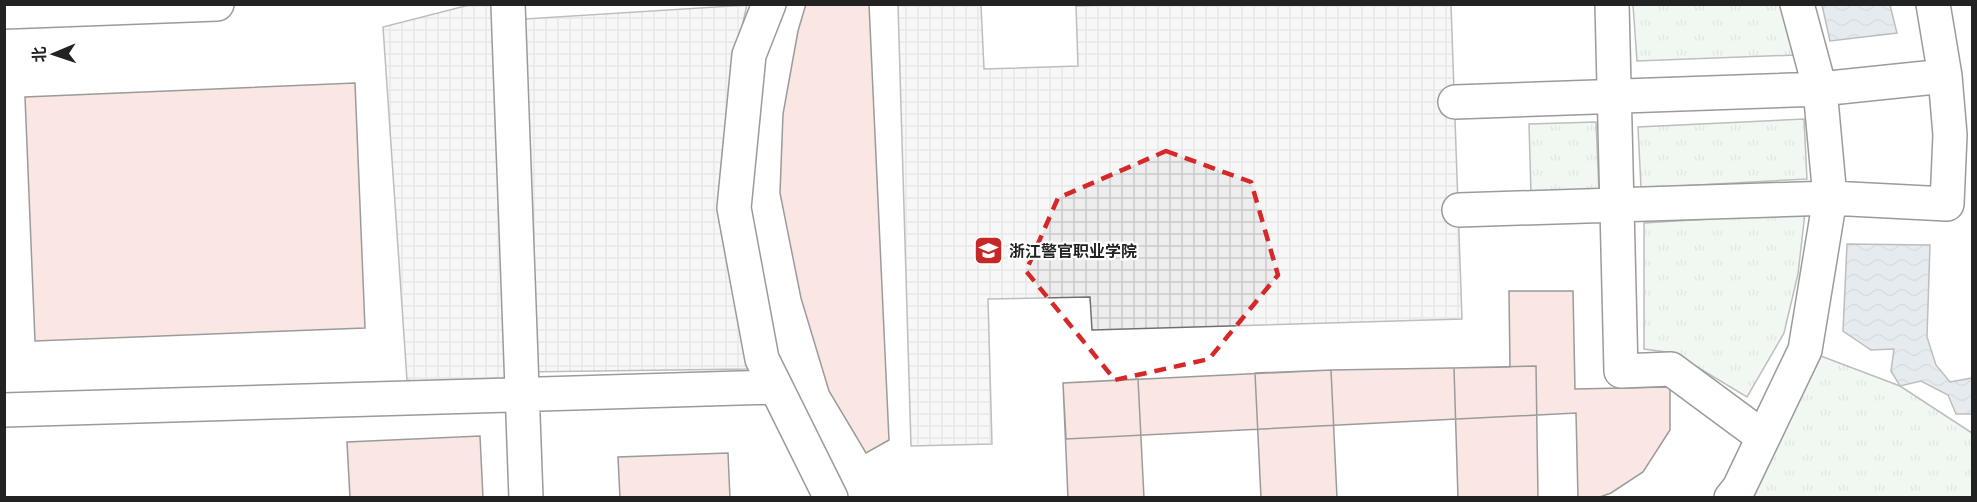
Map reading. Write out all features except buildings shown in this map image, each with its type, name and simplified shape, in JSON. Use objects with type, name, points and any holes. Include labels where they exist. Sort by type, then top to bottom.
[{"type":"street","points":[[4,12],[217,4]]},
{"type":"street","points":[[508,4],[526,498]]},
{"type":"street","points":[[769,4],[749,55],[734,208],[762,359],[831,498]]},
{"type":"street","points":[[1612,4],[1621,371],[1671,369],[1763,437]]},
{"type":"street","points":[[1731,498],[1739,488],[1805,350],[1830,198],[1820,89],[1797,4]]},
{"type":"street","points":[[1459,210],[1830,198],[1947,204],[1961,134],[1945,76],[1933,4]]},
{"type":"street","points":[[1455,102],[1820,89],[1945,76]]},
{"type":"street","points":[[4,410],[776,387]]},
{"type":"highlighted area","points":[[1166,151],[1251,182],[1278,275],[1209,359],[1115,380],[1026,271],[1058,198]]},
{"type":"green space","points":[[1633,5],[1783,5],[1796,55],[1637,61]]},
{"type":"green space","points":[[1804,119],[1807,179],[1641,188],[1638,127]]},
{"type":"green space","points":[[1596,122],[1599,192],[1531,194],[1529,124]]},
{"type":"green space","points":[[1805,213],[1798,274],[1784,333],[1747,397],[1674,353],[1644,349],[1644,223]]},
{"type":"green space","points":[[1805,350],[1900,386],[1972,433],[1972,497],[1731,498]]},
{"type":"shaded area","points":[[1129,4],[1451,5],[1462,319],[1092,330],[1090,297],[988,299],[992,444],[911,446],[898,5],[981,5],[984,69],[1078,66],[1076,6]]},
{"type":"shaded area","points":[[469,5],[508,5],[509,20],[747,5],[734,60],[732,279],[748,369],[521,372],[522,396],[407,380],[383,27]]},
{"type":"water","points":[[1822,5],[1890,5],[1897,33],[1830,41]]},
{"type":"water","points":[[1847,244],[1930,245],[1927,337],[1936,365],[1950,382],[1972,378],[1972,414],[1956,414],[1948,395],[1921,381],[1900,386],[1891,371],[1894,349],[1871,350],[1843,331]]},
{"type":"place","name":"浙江警官职业学院","points":[[988,251]]}]
